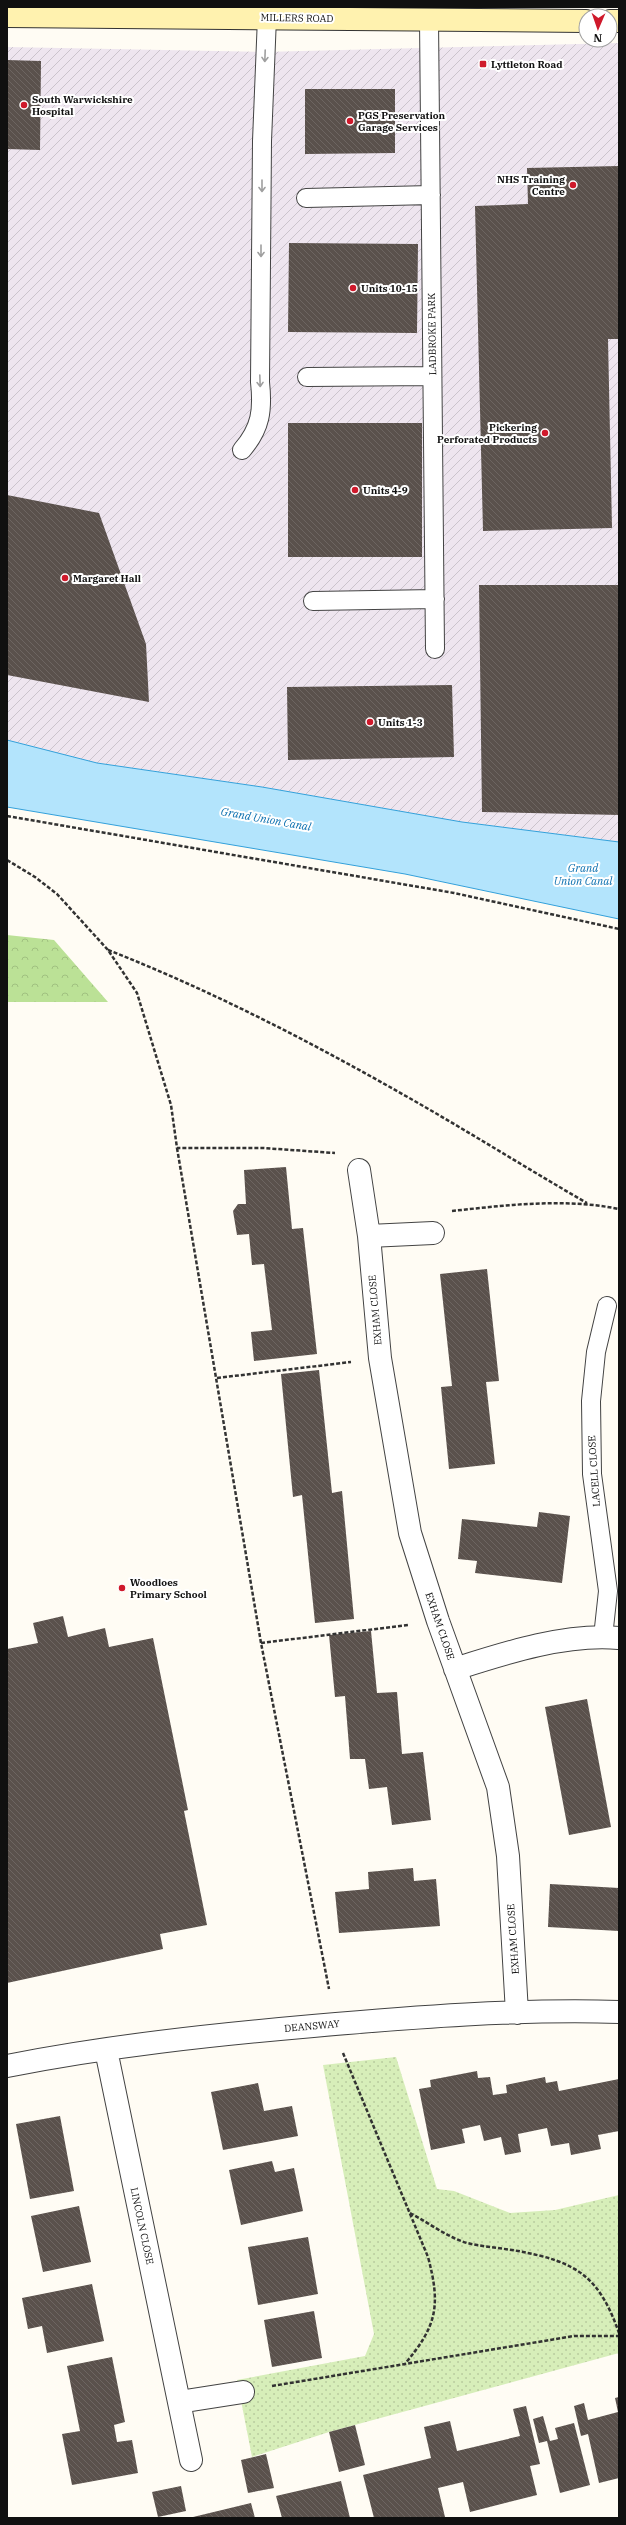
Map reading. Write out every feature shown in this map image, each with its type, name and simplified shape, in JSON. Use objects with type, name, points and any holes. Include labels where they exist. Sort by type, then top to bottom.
[{"type":"street","name":"MILLERS ROAD","points":[[7,16],[429,20],[476,14],[578,20]]},
{"type":"street","name":"EXHAM CLOSE","points":[[359,1170],[369,1236],[380,1358],[410,1534],[438,1621],[498,1787],[508,1856],[517,2013]]},
{"type":"street","points":[[369,1236],[433,1233]]},
{"type":"street","name":"LACELL CLOSE","points":[[455,1669],[524,1648],[611,1638]]},
{"type":"street","name":"DEANSWAY","points":[[7,2066],[106,2050],[268,2030],[400,2018],[517,2013],[619,2012]]},
{"type":"street","name":"LINCOLN CLOSE","points":[[106,2050],[191,2460]]},
{"type":"street","points":[[179,2402],[243,2392]]},
{"type":"lane","points":[[242,450],[253,438],[258,424],[262,403],[260,382],[262,141],[267,18]]},
{"type":"lane","name":"LADBROKE PARK","points":[[429,20],[435,648]]},
{"type":"lane","points":[[306,198],[431,195]]},
{"type":"lane","points":[[307,377],[432,376]]},
{"type":"lane","points":[[313,601],[435,599]]},
{"type":"lane","name":"LACELL CLOSE","points":[[607,1306],[596,1352],[590,1401],[592,1474],[608,1591],[611,1638]]},
{"type":"path","points":[[7,816],[454,893],[619,929]]},
{"type":"path","points":[[7,860],[36,877],[57,894],[108,950],[137,992],[171,1105],[261,1643],[329,1989]]},
{"type":"path","points":[[108,950],[172,975],[300,1038],[405,1095],[587,1203]]},
{"type":"path","points":[[177,1148],[263,1148],[334,1153],[336,1159]]},
{"type":"path","points":[[451,1211],[488,1207],[587,1203],[619,1208]]},
{"type":"path","points":[[217,1378],[380,1358]]},
{"type":"path","points":[[261,1643],[438,1621]]},
{"type":"path","points":[[343,2051],[428,2257],[436,2285],[432,2326],[423,2343],[404,2365]]},
{"type":"path","points":[[410,2213],[467,2242],[518,2251],[571,2265],[586,2275],[597,2288],[614,2317],[619,2333]]},
{"type":"path","points":[[243,2392],[306,2379],[404,2365],[574,2336],[619,2336]]},
{"type":"shaded area","points":[[618,43],[619,842],[462,822],[262,787],[97,763],[7,740],[7,47],[263,52],[578,44],[578,48],[618,48]]},
{"type":"green space","points":[[7,935],[54,940],[108,1002],[7,1002]]},
{"type":"green space","points":[[396,2057],[437,2189],[454,2191],[510,2213],[555,2210],[619,2195],[619,2353],[329,2432],[252,2457],[237,2380],[365,2356],[374,2334],[323,2065]]},
{"type":"water","name":"Grand Union Canal","points":[[7,740],[97,763],[262,787],[462,822],[619,842],[619,919],[405,874],[7,807]]},
{"type":"building","name":"South Warwickshire Hospital","points":[[7,60],[41,61],[40,150],[7,149]]},
{"type":"building","name":"PGS Preservation Garage Services","points":[[305,89],[395,89],[395,153],[305,154]]},
{"type":"building","name":"Pickering Perforated Products","points":[[619,166],[619,339],[608,339],[612,528],[483,531],[475,206],[528,204],[527,168]]},
{"type":"building","name":"Units 10-15","points":[[289,243],[418,244],[417,333],[288,332]]},
{"type":"building","name":"Units 4-9","points":[[288,423],[422,423],[422,557],[288,557]]},
{"type":"building","name":"Margaret Hall","points":[[7,495],[99,513],[146,644],[149,702],[7,675]]},
{"type":"building","points":[[479,585],[619,585],[619,815],[482,812]]},
{"type":"building","name":"Units 1-3","points":[[452,685],[454,757],[288,760],[287,687]]},
{"type":"building","points":[[286,1167],[292,1229],[303,1228],[317,1354],[254,1361],[251,1332],[272,1330],[264,1264],[252,1265],[249,1234],[237,1235],[233,1211],[238,1204],[246,1204],[244,1170]]},
{"type":"building","points":[[487,1269],[499,1381],[486,1382],[495,1464],[449,1469],[441,1387],[452,1386],[440,1274]]},
{"type":"building","points":[[319,1370],[332,1493],[342,1491],[354,1619],[315,1623],[302,1495],[293,1497],[281,1374]]},
{"type":"building","points":[[539,1512],[570,1516],[562,1583],[475,1573],[477,1561],[458,1559],[462,1519],[537,1527]]},
{"type":"building","points":[[63,1616],[68,1637],[105,1628],[109,1647],[153,1638],[188,1810],[184,1811],[207,1925],[160,1934],[163,1949],[7,1983],[7,1649],[38,1643],[33,1623]]},
{"type":"building","points":[[371,1631],[377,1693],[397,1692],[402,1754],[423,1752],[431,1820],[392,1825],[387,1787],[369,1789],[365,1759],[350,1759],[345,1696],[335,1697],[329,1635]]},
{"type":"building","points":[[587,1699],[611,1827],[569,1835],[545,1707]]},
{"type":"building","points":[[413,1868],[414,1881],[436,1879],[440,1926],[339,1933],[335,1892],[369,1889],[368,1872]]},
{"type":"building","points":[[550,1884],[619,1888],[619,1931],[548,1927]]},
{"type":"building","points":[[477,2071],[478,2078],[490,2077],[493,2095],[507,2093],[506,2085],[545,2077],[546,2083],[557,2081],[559,2091],[619,2079],[619,2131],[598,2135],[601,2149],[571,2155],[569,2143],[551,2146],[547,2128],[518,2134],[521,2152],[505,2155],[501,2137],[484,2141],[480,2125],[462,2129],[465,2143],[431,2150],[419,2089],[431,2087],[430,2080]]},
{"type":"building","points":[[258,2083],[264,2111],[292,2106],[298,2136],[223,2150],[211,2092]]},
{"type":"building","points":[[60,2116],[74,2191],[30,2199],[16,2124]]},
{"type":"building","points":[[272,2161],[275,2172],[294,2168],[303,2211],[241,2225],[229,2170]]},
{"type":"building","points":[[79,2206],[91,2262],[43,2272],[31,2216]]},
{"type":"building","points":[[308,2237],[318,2294],[258,2305],[248,2247]]},
{"type":"building","points":[[92,2284],[104,2341],[47,2353],[42,2326],[28,2329],[22,2298]]},
{"type":"building","points":[[314,2311],[322,2358],[272,2367],[264,2320]]},
{"type":"building","points":[[112,2357],[125,2422],[114,2425],[117,2442],[132,2440],[138,2473],[72,2485],[62,2434],[80,2431],[67,2366]]},
{"type":"building","points":[[619,2397],[619,2478],[599,2483],[588,2434],[581,2436],[574,2406],[584,2403],[588,2420],[618,2412],[615,2398]]},
{"type":"building","points":[[526,2406],[540,2464],[530,2466],[537,2495],[470,2512],[463,2482],[438,2488],[445,2517],[374,2518],[363,2475],[431,2458],[424,2427],[450,2421],[457,2451],[520,2436],[513,2409]]},
{"type":"building","points":[[543,2416],[550,2441],[558,2439],[555,2428],[574,2423],[590,2485],[560,2493],[547,2441],[539,2443],[533,2419]]},
{"type":"building","points":[[355,2425],[365,2465],[339,2472],[329,2432]]},
{"type":"building","points":[[266,2454],[274,2488],[248,2493],[241,2460]]},
{"type":"building","points":[[341,2481],[350,2518],[282,2518],[276,2496]]},
{"type":"building","points":[[181,2486],[186,2511],[158,2517],[152,2492]]},
{"type":"building","points":[[251,2503],[255,2518],[193,2518],[193,2517]]},
{"type":"place","name":"Lyttleton Road","points":[[483,64]]},
{"type":"place","name":"South Warwickshire Hospital","points":[[24,105]]},
{"type":"place","name":"PGS Preservation Garage Services","points":[[350,121]]},
{"type":"place","name":"NHS Training Centre","points":[[573,185]]},
{"type":"place","name":"Units 10-15","points":[[353,288]]},
{"type":"place","name":"Pickering Perforated Products","points":[[545,433]]},
{"type":"place","name":"Units 4-9","points":[[355,490]]},
{"type":"place","name":"Margaret Hall","points":[[65,578]]},
{"type":"place","name":"Units 1-3","points":[[370,722]]},
{"type":"place","name":"Woodloes Primary School","points":[[122,1588]]}]
